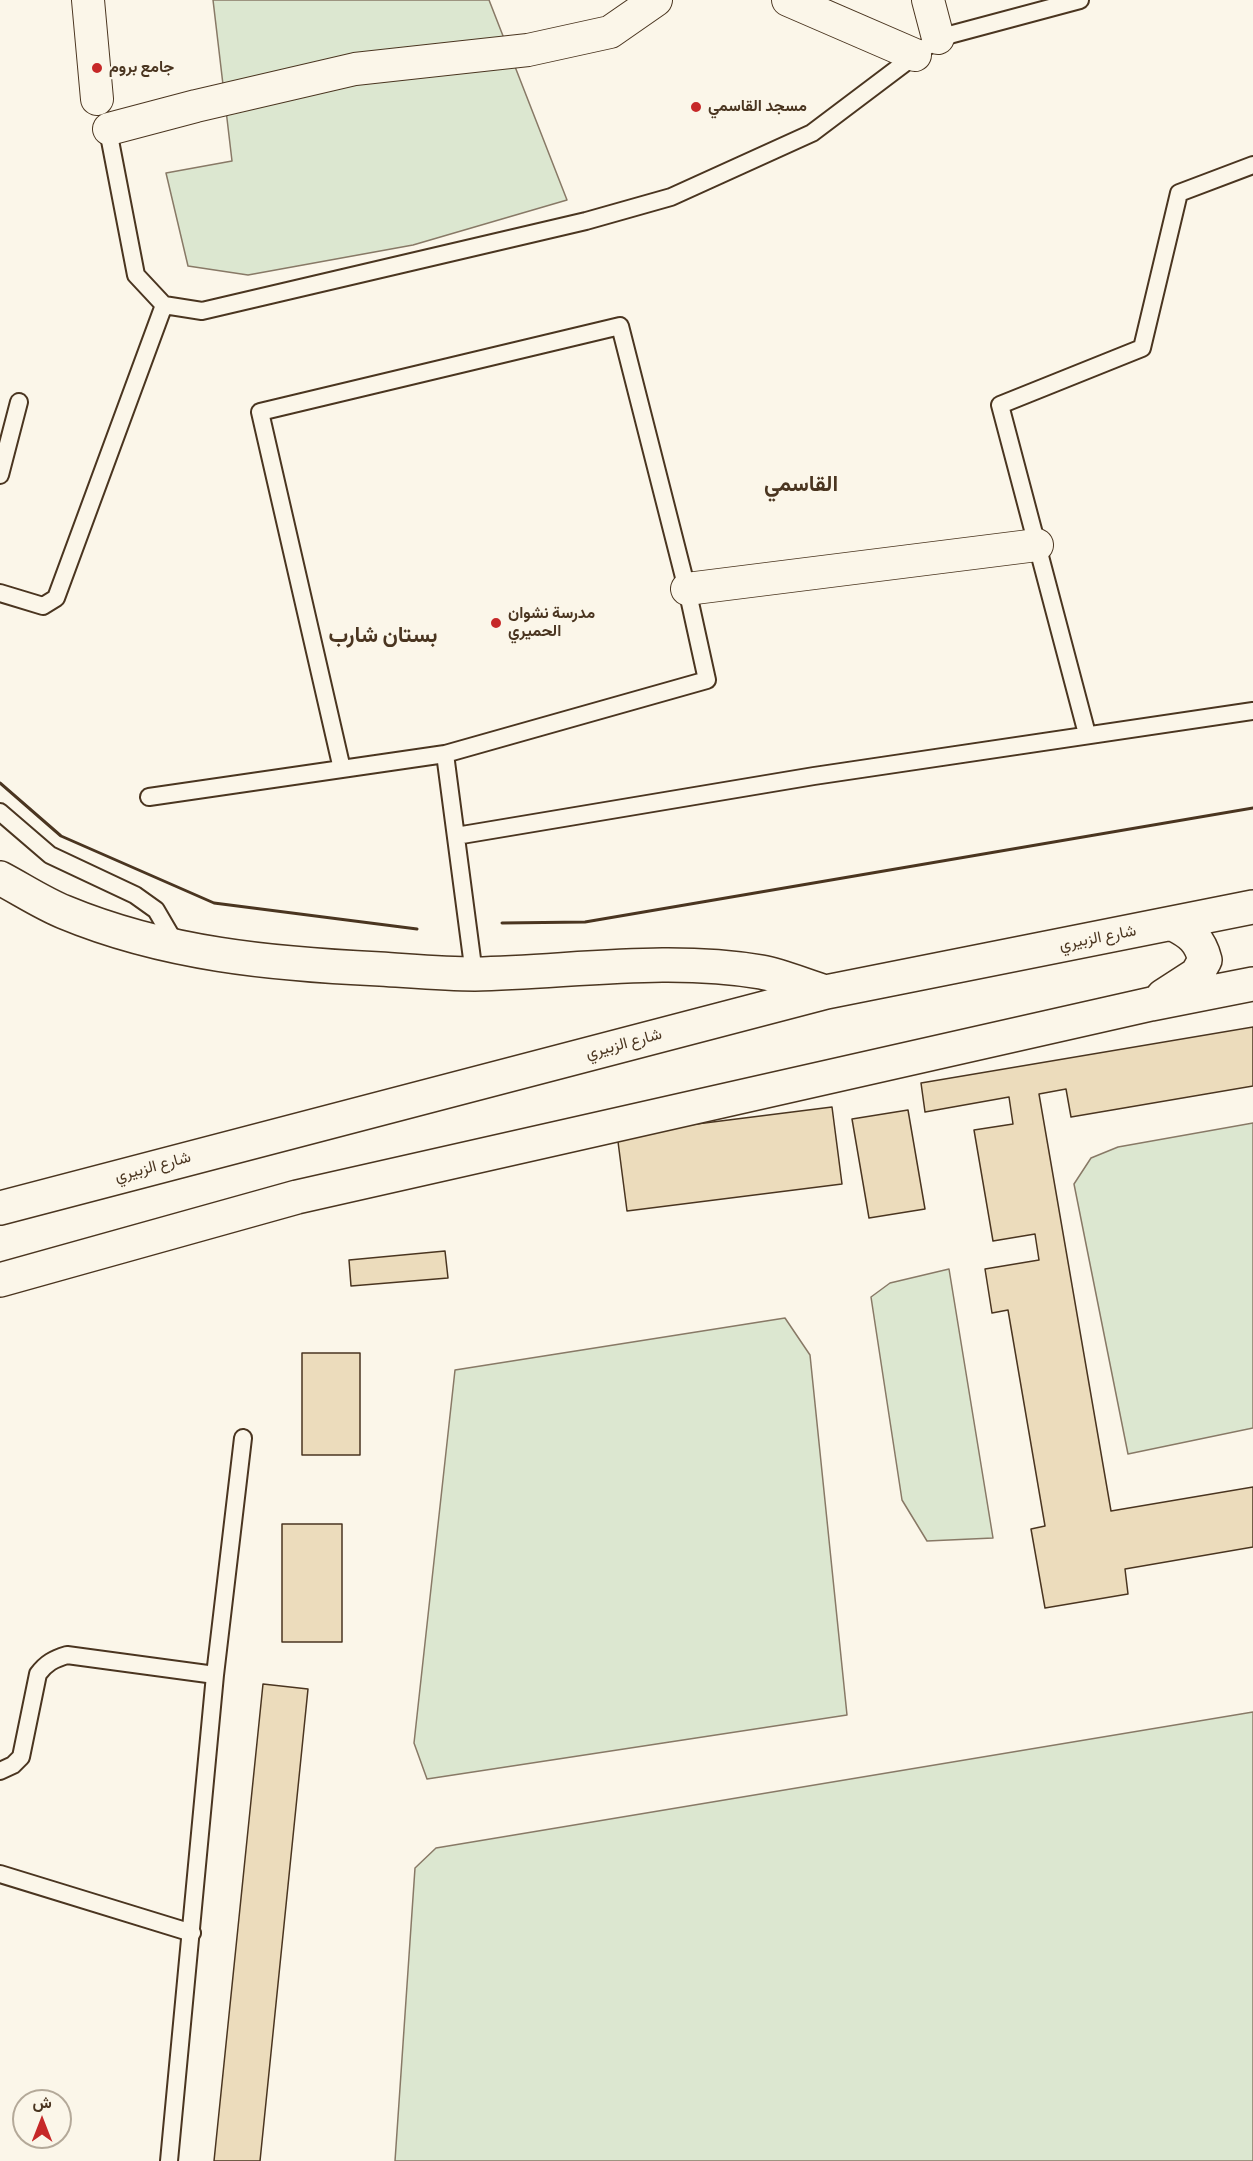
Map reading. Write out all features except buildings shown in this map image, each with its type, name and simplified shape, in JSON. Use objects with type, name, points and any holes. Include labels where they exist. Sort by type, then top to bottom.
[{"type":"main road","points":[[0,878],[63,911],[119,932],[178,948],[301,966],[474,974],[683,966],[727,967],[764,972],[826,992]]},
{"type":"main road","name":"شارع الزبيري","points":[[0,1208],[826,992],[1253,907]]},
{"type":"main road","points":[[1151,1004],[1197,974],[1205,960],[1201,946],[1192,933],[1173,924]]},
{"type":"main road","points":[[0,1280],[297,1197],[1151,1004],[1253,984]]},
{"type":"street","points":[[88,0],[97,99]]},
{"type":"street","points":[[109,129],[355,69],[528,50],[610,32],[656,0]]},
{"type":"street","points":[[788,0],[927,46],[928,0]]},
{"type":"street","points":[[687,589],[1037,544]]},
{"type":"lane","points":[[97,99],[109,129],[136,275],[164,305],[202,311],[530,235],[671,197],[812,133],[927,46],[1080,0]]},
{"type":"lane","points":[[1087,734],[1000,405],[1142,348],[1179,194],[1253,165]]},
{"type":"lane","points":[[0,593],[43,606],[56,598],[164,305]]},
{"type":"lane","points":[[149,797],[342,769],[445,754],[707,680],[687,589],[620,326],[260,412],[342,769]]},
{"type":"lane","points":[[0,475],[20,402]]},
{"type":"lane","points":[[456,836],[814,776],[1253,711]]},
{"type":"lane","points":[[445,754],[474,974]]},
{"type":"lane","points":[[0,812],[50,855],[135,895],[156,910],[178,948]]},
{"type":"lane","points":[[169,2161],[215,1675],[243,1438]]},
{"type":"lane","points":[[0,1771],[13,1765],[21,1757],[38,1674],[55,1658],[67,1655],[215,1675]]},
{"type":"lane","points":[[0,1874],[192,1933]]},
{"type":"green space","points":[[213,0],[489,0],[567,200],[413,245],[248,275],[188,266],[166,173],[232,161]]},
{"type":"green space","points":[[1253,1123],[1253,1428],[1128,1454],[1074,1184],[1091,1158],[1118,1147]]},
{"type":"green space","points":[[949,1269],[993,1538],[927,1541],[902,1500],[871,1297],[890,1283]]},
{"type":"green space","points":[[785,1318],[810,1355],[847,1715],[427,1779],[414,1743],[455,1370]]},
{"type":"green space","points":[[1253,1712],[1253,2161],[395,2161],[415,1868],[436,1848]]},
{"type":"wall","points":[[0,783],[61,836],[214,903],[417,929]]},
{"type":"wall","points":[[502,923],[585,922],[1253,808]]},
{"type":"place","name":"جامع بروم","points":[[97,68]]},
{"type":"place","name":"مسجد القاسمي","points":[[696,107]]},
{"type":"place","name":"مدرسة نشوان الحميري","points":[[496,623]]},
{"type":"district","name":"القاسمي","points":[[801,486]]},
{"type":"district","name":"بستان شارب","points":[[383,637]]}]
